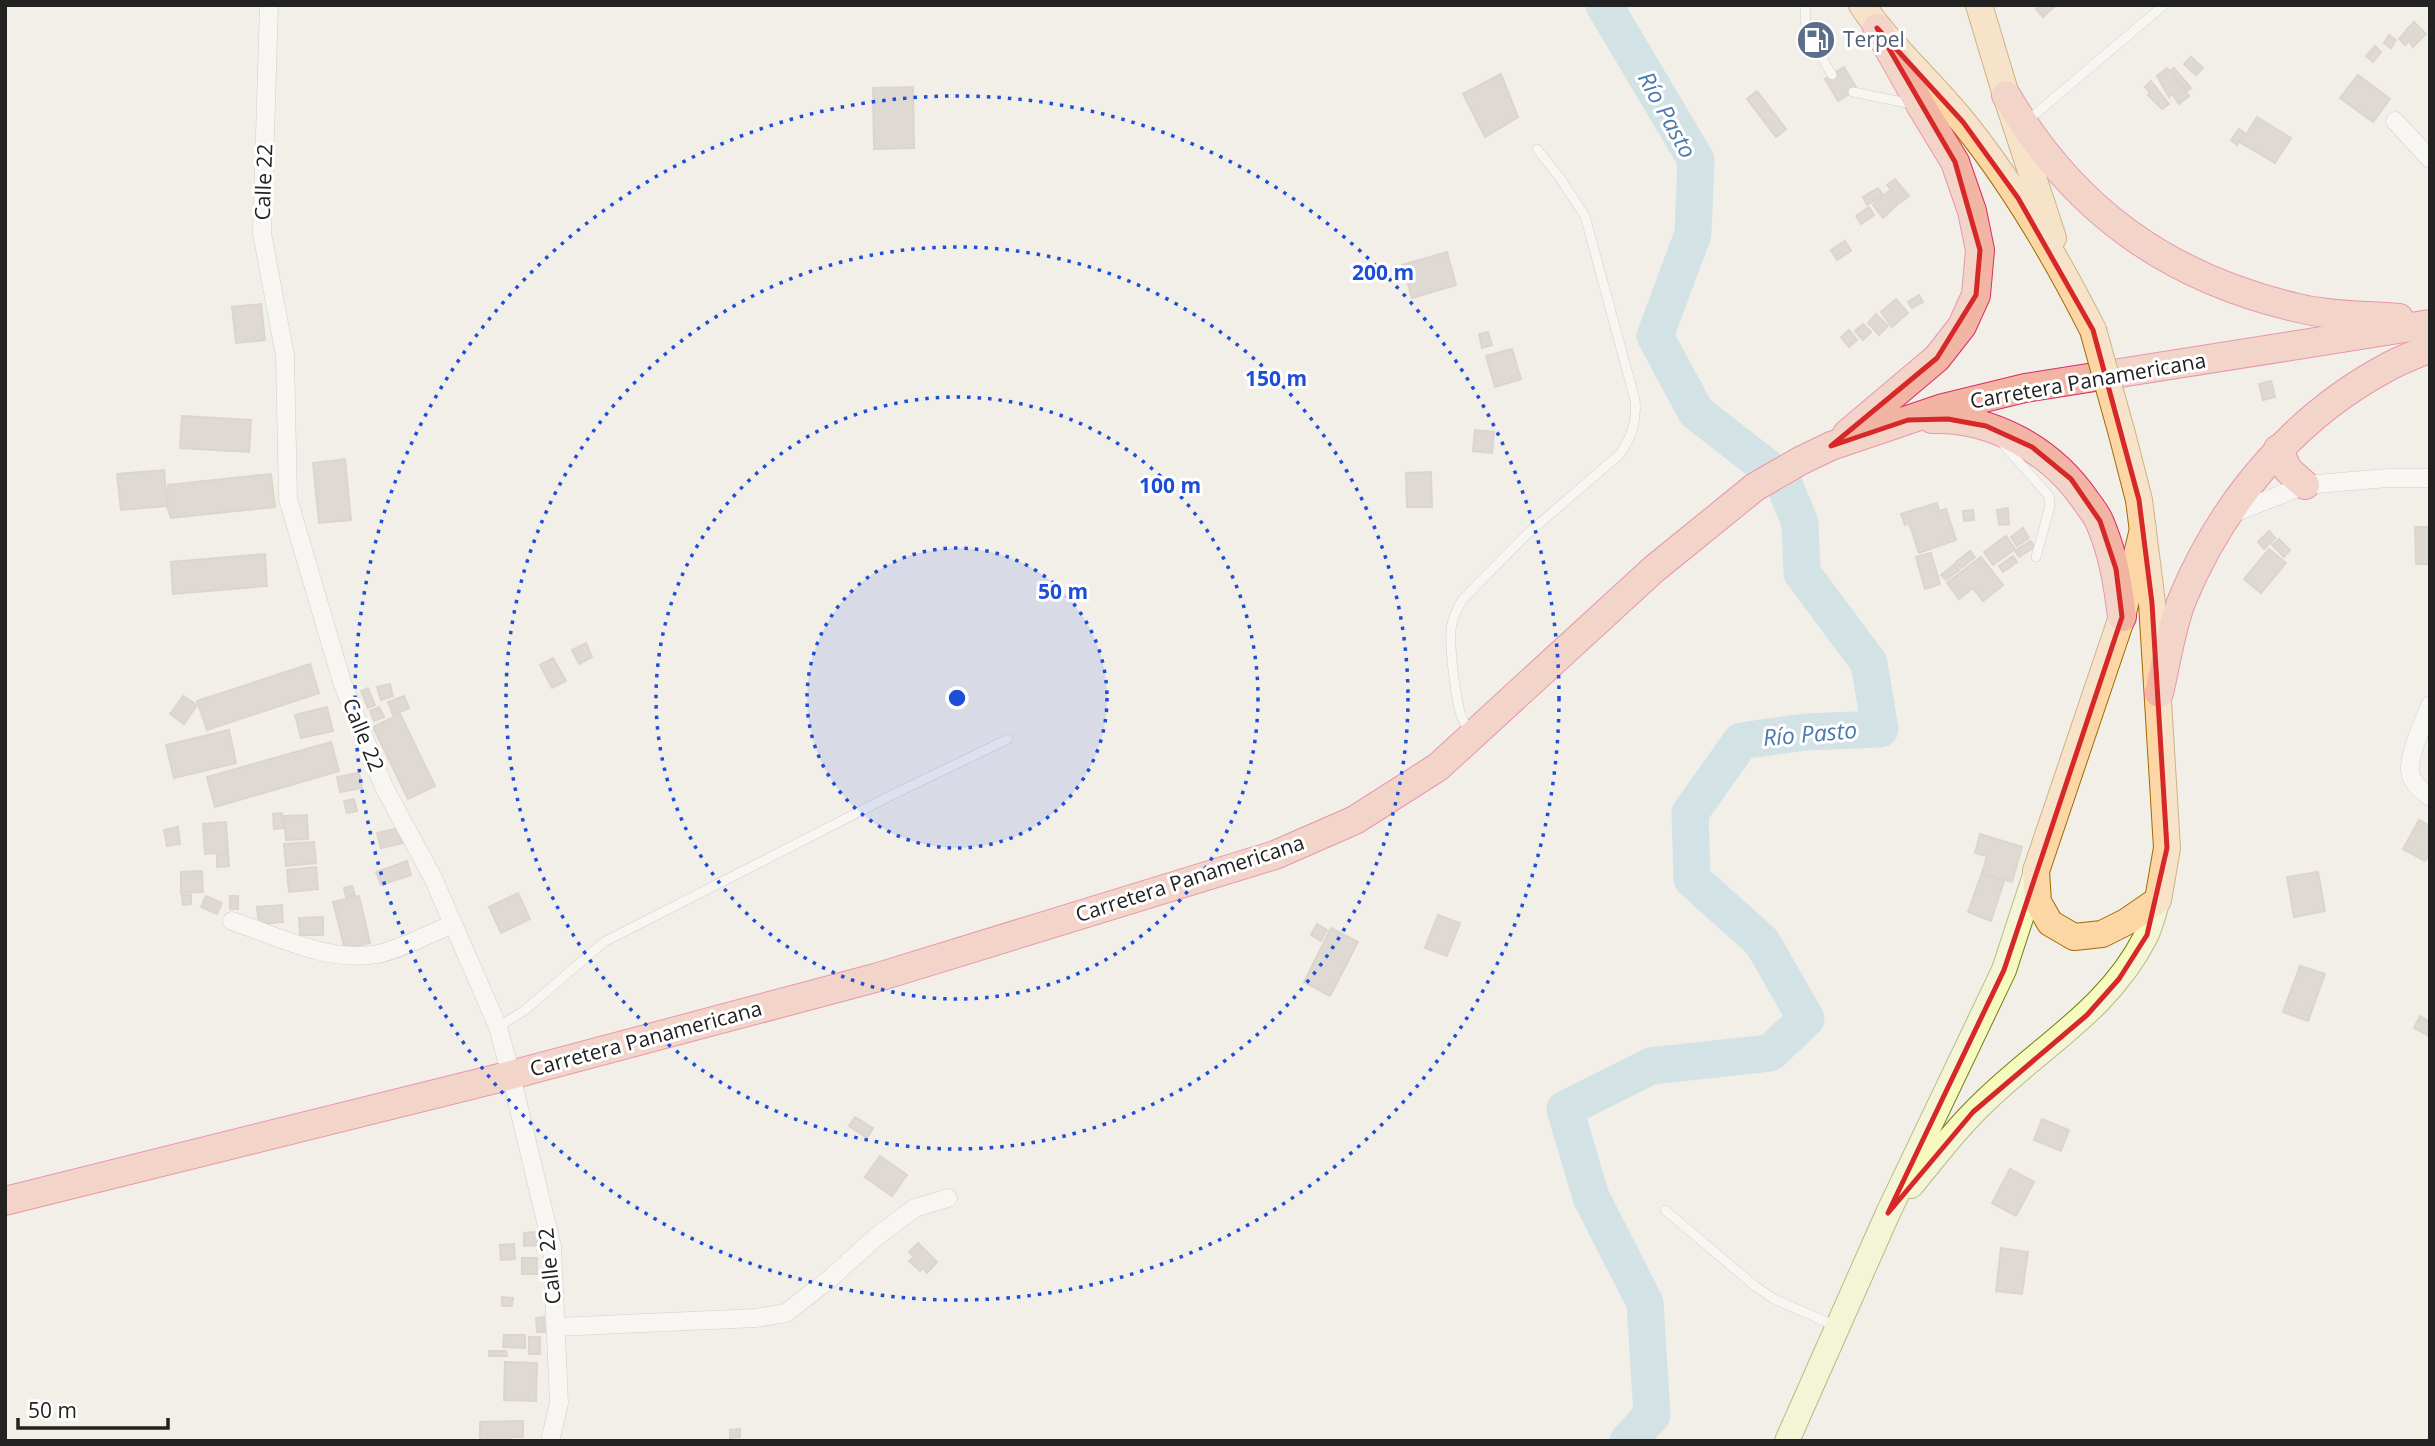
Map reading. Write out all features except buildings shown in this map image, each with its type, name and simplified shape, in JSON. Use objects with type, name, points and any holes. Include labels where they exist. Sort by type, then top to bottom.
[{"type":"highway","points":[[1831,446],[1937,358],[1962,326],[1976,295],[1980,250],[1972,211],[1955,162],[1877,28]]},
{"type":"highway","points":[[2006,95],[2022,124],[2065,178],[2115,225],[2172,263],[2235,291],[2301,309],[2430,322]]},
{"type":"highway","name":"Carretera Panamericana","points":[[5,1201],[512,1075],[875,978],[1275,855],[1355,820],[1438,767],[1654,569],[1755,487],[1831,446],[1943,408],[2025,388],[2430,322]]},
{"type":"highway","points":[[2158,693],[2182,602],[2224,517],[2278,449],[2329,404],[2386,368],[2430,348]]},
{"type":"highway","points":[[1908,420],[1948,419],[1986,426],[2032,447],[2071,479],[2100,521],[2116,569],[2122,617]]},
{"type":"highway","points":[[2278,449],[2288,470],[2305,485]]},
{"type":"main road","points":[[1862,5],[1877,28],[1963,122],[2018,198],[2063,270],[2093,330],[2139,500],[2152,603],[2167,848],[2158,900],[2147,935],[2119,979],[2087,1015],[1973,1112],[1888,1213]]},
{"type":"main road","points":[[1979,5],[2063,270]]},
{"type":"main road","points":[[1787,1441],[1888,1213],[2004,970],[2122,617],[2143,529]]},
{"type":"main road","points":[[2036,871],[2038,902],[2050,923],[2074,937],[2102,934],[2126,922],[2158,900]]},
{"type":"street","name":"Calle 22","points":[[269,5],[262,233],[285,356],[288,499],[342,682],[384,787],[433,878],[498,1027],[512,1075],[552,1247],[559,1403],[550,1441]]},
{"type":"street","points":[[2395,121],[2430,159]]},
{"type":"street","points":[[2224,517],[2305,485],[2387,478],[2430,478]]},
{"type":"street","points":[[2430,705],[2411,756],[2410,775],[2430,797]]},
{"type":"street","points":[[232,921],[296,944],[339,954],[378,954],[453,924]]},
{"type":"street","points":[[556,1327],[756,1318],[786,1313],[832,1277],[876,1237],[915,1208],[948,1198]]},
{"type":"lane","points":[[1805,5],[1806,29]]},
{"type":"lane","points":[[2022,124],[2164,5]]},
{"type":"lane","points":[[1820,55],[1832,75]]},
{"type":"lane","points":[[1853,92],[1921,106]]},
{"type":"lane","points":[[1476,734],[1464,722],[1458,699],[1450,640],[1456,611],[1463,599],[1526,536],[1620,454],[1636,422],[1635,400],[1585,216],[1537,149]]},
{"type":"lane","points":[[1986,426],[2049,496],[2050,506],[2036,557]]},
{"type":"lane","points":[[498,1027],[525,1010],[604,942],[1008,739]]},
{"type":"lane","points":[[1665,1210],[1764,1292],[1838,1327]]},
{"type":"highlighted area","points":[[1877,28],[1963,122],[2018,198],[2093,330],[2139,500],[2152,603],[2167,848],[2147,935],[2119,979],[2087,1015],[1973,1112],[1888,1213],[2004,970],[2122,617],[2116,569],[2100,521],[2071,479],[2032,447],[1986,426],[1948,419],[1908,420],[1831,446],[1937,358],[1976,295],[1980,250],[1955,162]]},
{"type":"waterway","name":"Río Pasto","points":[[1604,5],[1696,160],[1693,234],[1655,336],[1696,412],[1782,479],[1800,523],[1802,573],[1869,663],[1880,729],[1805,732],[1741,741],[1690,813],[1692,879],[1762,942],[1806,1019],[1770,1053],[1651,1066],[1565,1109],[1591,1197],[1645,1303],[1652,1415],[1628,1441]]},
{"type":"place","name":"Terpel","points":[[1816,40]]}]
